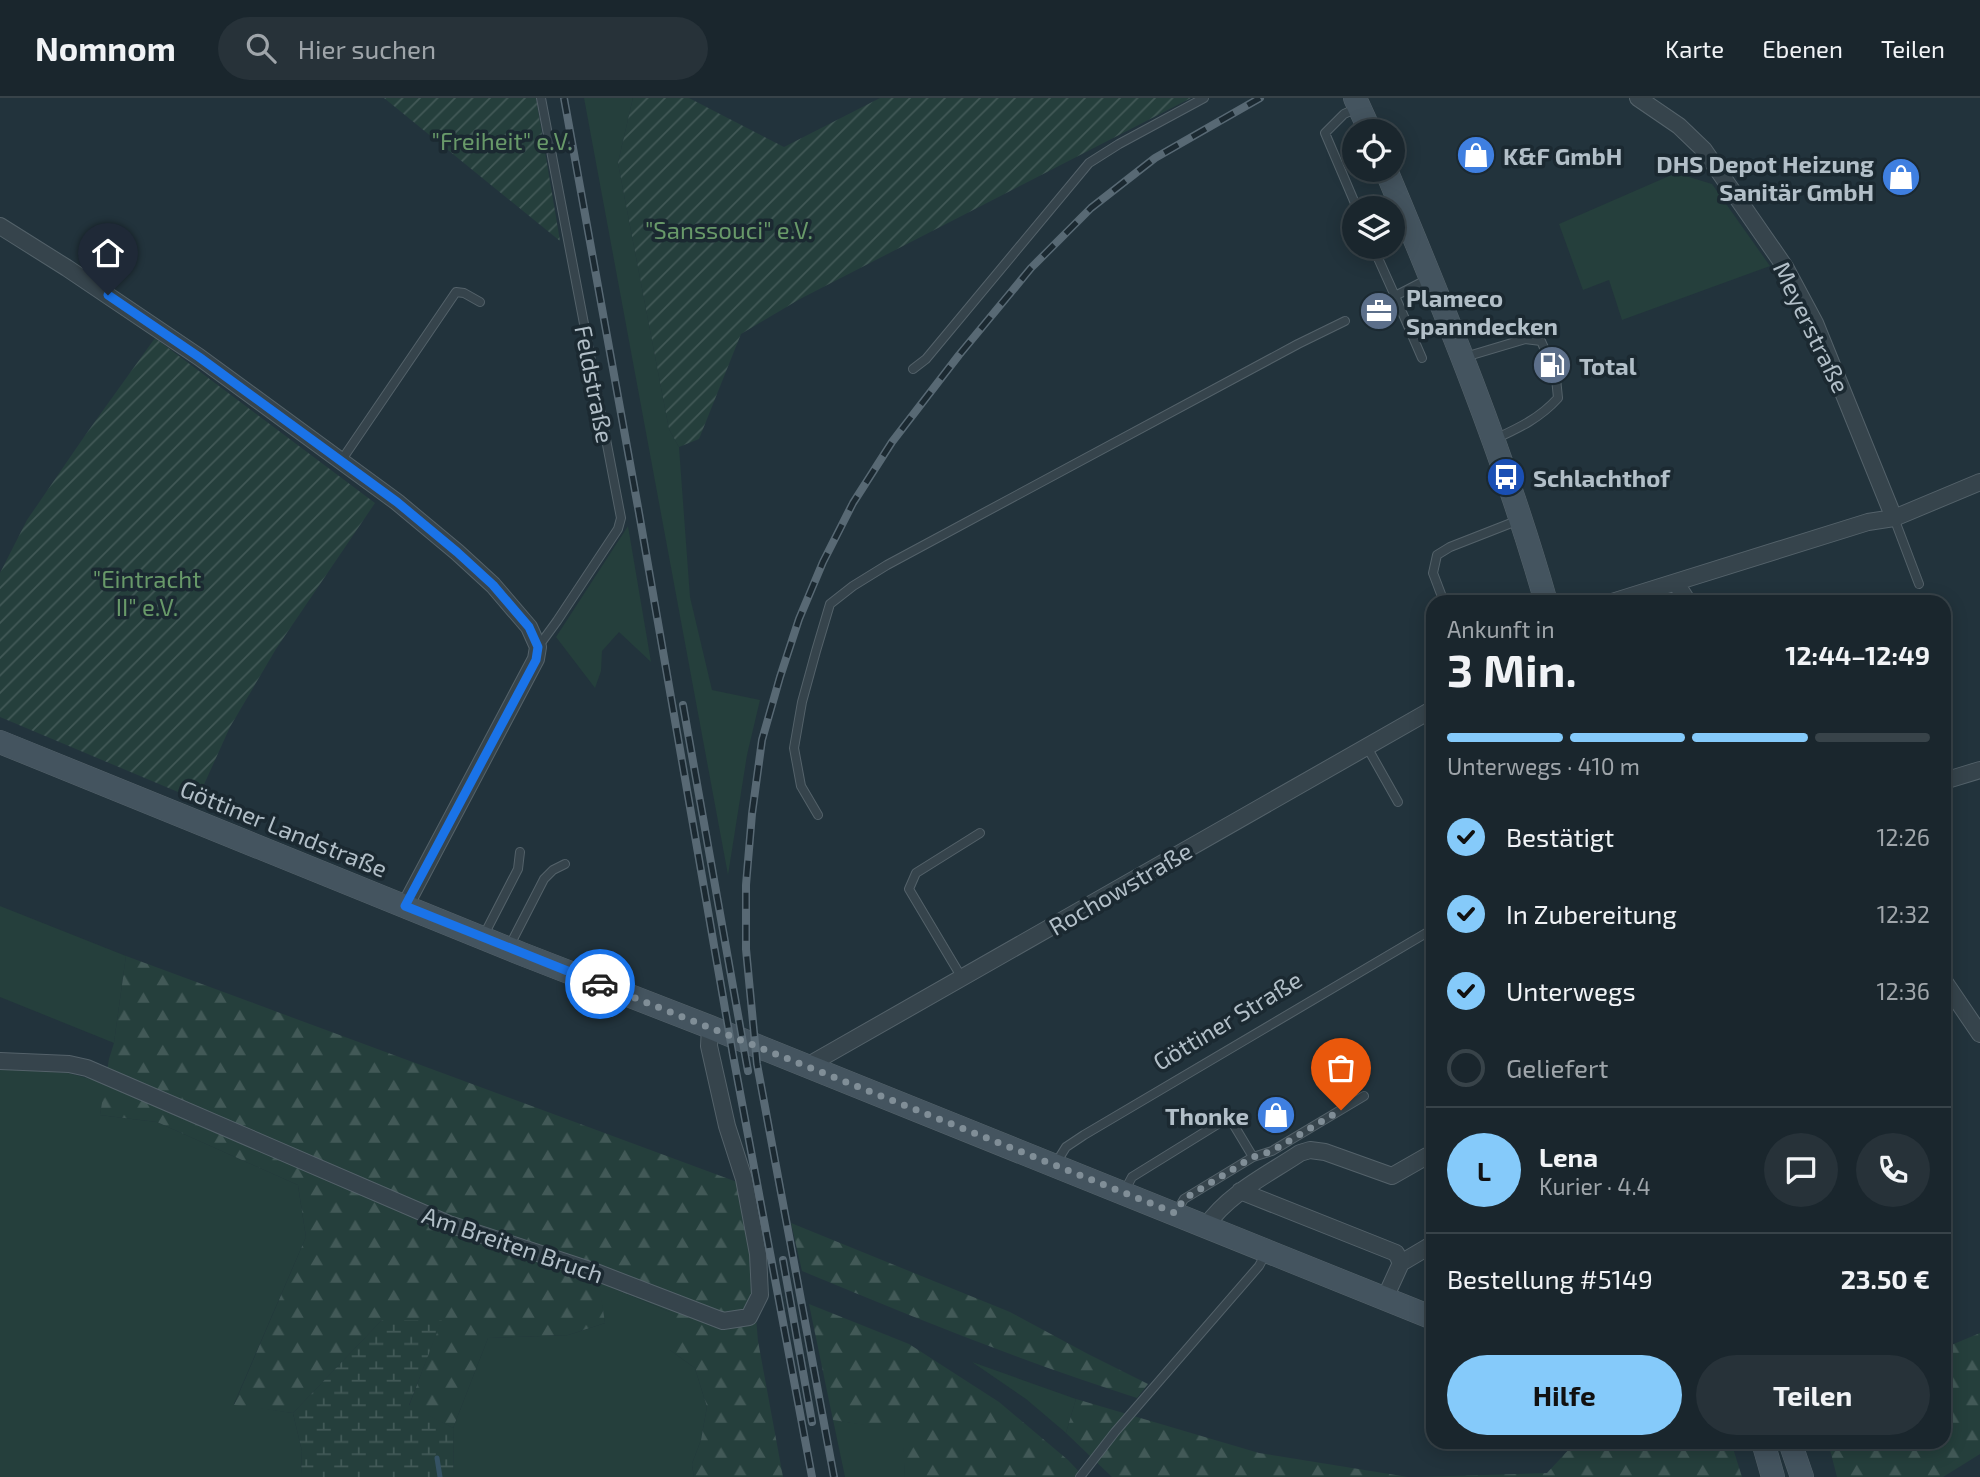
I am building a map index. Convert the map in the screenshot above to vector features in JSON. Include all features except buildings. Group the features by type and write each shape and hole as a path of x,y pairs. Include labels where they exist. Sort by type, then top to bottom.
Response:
{"street":[{"name":"Meyerstraße","path":"1638,98 1679,126 1704,150 1785,267 1815,323 1894,518"},
{"path":"1357,102 1365,119"},
{"path":"1392,182 1493,440 1544,595"},
{"path":"0,226 199,357 397,502 493,585 529,627 538,647"},
{"path":"1636,595 1868,522 1894,518 1980,482"},
{"path":"1676,583 1684,595"},
{"name":"Feldstraße","path":"405,906 536,660 538,647"},
{"name":"Rochowstraße","path":"807,1066 1426,713"},
{"name":"Göttiner Landstraße","path":"0,742 482,938 807,1066"},
{"path":"1951,779 1980,770"},
{"path":"1951,991 1980,1034"},
{"name":"Am Breiten Bruch","path":"0,1061 69,1064 87,1068 449,1224 593,1271 723,1321 749,1317 760,1295 758,1254 744,1179 727,1126 709,1046 710,1027"},
{"path":"807,1066 1426,1315"},
{"path":"1206,1226 1216,1212 1240,1191 1300,1153 1311,1150 1325,1152 1392,1177 1426,1157"},
{"path":"1240,1191 1396,1253 1401,1263"},
{"path":"1385,1298 1401,1263 1426,1248"},
{"path":"1765,1449 1773,1477"},
{"path":"1792,1449 1802,1477"}],"lane":[{"name":"Feldstraße","path":"538,647 618,530 621,518 541,98"},
{"path":"913,369 926,359 1088,163 1204,98"},
{"path":"1352,196 1325,133 1357,102"},
{"path":"1378,259 1422,358"},
{"path":"1383,302 1430,278"},
{"path":"341,461 456,292 464,293 480,302"},
{"path":"818,815 801,786 794,748 802,702 830,604 887,565 1345,321"},
{"path":"1462,358 1525,339 1541,341 1549,359"},
{"path":"1493,440 1544,413 1558,398 1556,378"},
{"path":"1894,518 1919,584"},
{"path":"1441,595 1433,573 1437,555 1450,547 1521,519"},
{"path":"1367,747 1398,802"},
{"path":"962,978 909,889 916,873 980,833"},
{"path":"482,938 518,869 520,852"},
{"path":"508,948 544,879 565,864"},
{"name":"Göttiner Straße","path":"1055,1165 1066,1147 1084,1135 1426,933"},
{"path":"1175,1213 1184,1199 1253,1157 1272,1151 1364,1096"},
{"path":"1123,1193 1132,1177 1229,1117 1253,1157"},
{"path":"1080,1477 1115,1432 1259,1266 1268,1251"}],"green space":[{"name":"\"Freiheit\" e.V.","path":"384,98 536,98 560,241"},
{"path":"584,98 633,98 618,163 669,429 679,447 690,597 712,690 760,700 747,755 728,875"},
{"name":"\"Sanssouci\" e.V.","path":"633,98 689,98 784,147 880,98 1191,98 800,299 741,334 699,439 679,447 669,429 618,163"},
{"path":"1676,173 1712,184 1770,266 1622,320 1609,280 1583,290 1559,224"},
{"name":"\"Eintracht II\" e.V.","path":"155,338 375,503 276,649 230,727 197,800 0,717 0,573 27,520"},
{"path":"628,526 651,662 619,632 602,651 601,671 595,688 556,637"},
{"path":"0,906 126,956 114,1043 0,997"},
{"path":"126,956 737,1182 751,1257 758,1341 783,1477 694,1477 692,1464 701,1440 707,1407 695,1368 670,1350 670,1312 599,1282 605,1323 568,1335 488,1338 453,1428 409,1406 441,1321 382,1320 293,1413 234,1405 306,1237 298,1185 157,1122 100,1115 114,1043"},
{"path":"0,1069 68,1073 106,1083 100,1115 157,1122 298,1185 306,1237 234,1404 293,1413 302,1451 301,1477 0,1477"},
{"path":"791,1223 1010,1312 1148,1384 1137,1398 1094,1384 927,1322 802,1271"},
{"path":"598,1282 670,1312 670,1350 695,1368 707,1407 701,1440 692,1464 694,1477 454,1477 453,1428 488,1338 568,1335 605,1323"},
{"path":"809,1304 909,1344 999,1402 1068,1460 1084,1477 905,1477 902,1431 833,1420"},
{"path":"382,1320 442,1320 409,1405 453,1428 454,1477 301,1477 302,1451 293,1413"},
{"path":"1980,1333 1980,1454 1943,1477 1837,1477 1830,1449 1951,1449 1951,1345"},
{"path":"972,1362 1076,1399 1066,1433 1026,1399"},
{"path":"1076,1399 1259,1453 1408,1477 1112,1477 1066,1433"},
{"path":"833,1420 903,1430 905,1477 845,1477"},
{"path":"1569,1449 1733,1449 1742,1477 1416,1477 1547,1473"}],"waterway":[{"path":"437,1458 440,1477"}],"railway":[{"path":"564,98 733,1055 812,1477"},
{"path":"834,1477 757,1064 746,949 746,885 752,814 762,740 780,677 799,619 823,562 853,503 892,442 1031,268 1091,208 1155,158 1260,98"},
{"path":"683,705 748,1071"},
{"path":"783,1260 812,1422"}],"way so far":[{"path":"600,984 1175,1213 1184,1199 1253,1157 1272,1151 1341,1110"}],"place":[{"name":"K&F GmbH","path":"1476,155"},
{"name":"DHS Depot Heizung Sanitär GmbH","path":"1901,177"},
{"name":"Plameco Spanndecken","path":"1379,311"},
{"name":"Total","path":"1552,365"},
{"name":"Schlachthof","path":"1506,477"},
{"name":"Thonke","path":"1276,1115"}],"route":[{"path":"108,295 199,357 397,502 493,585 529,627 538,647 536,660 405,906 600,984"}]}
